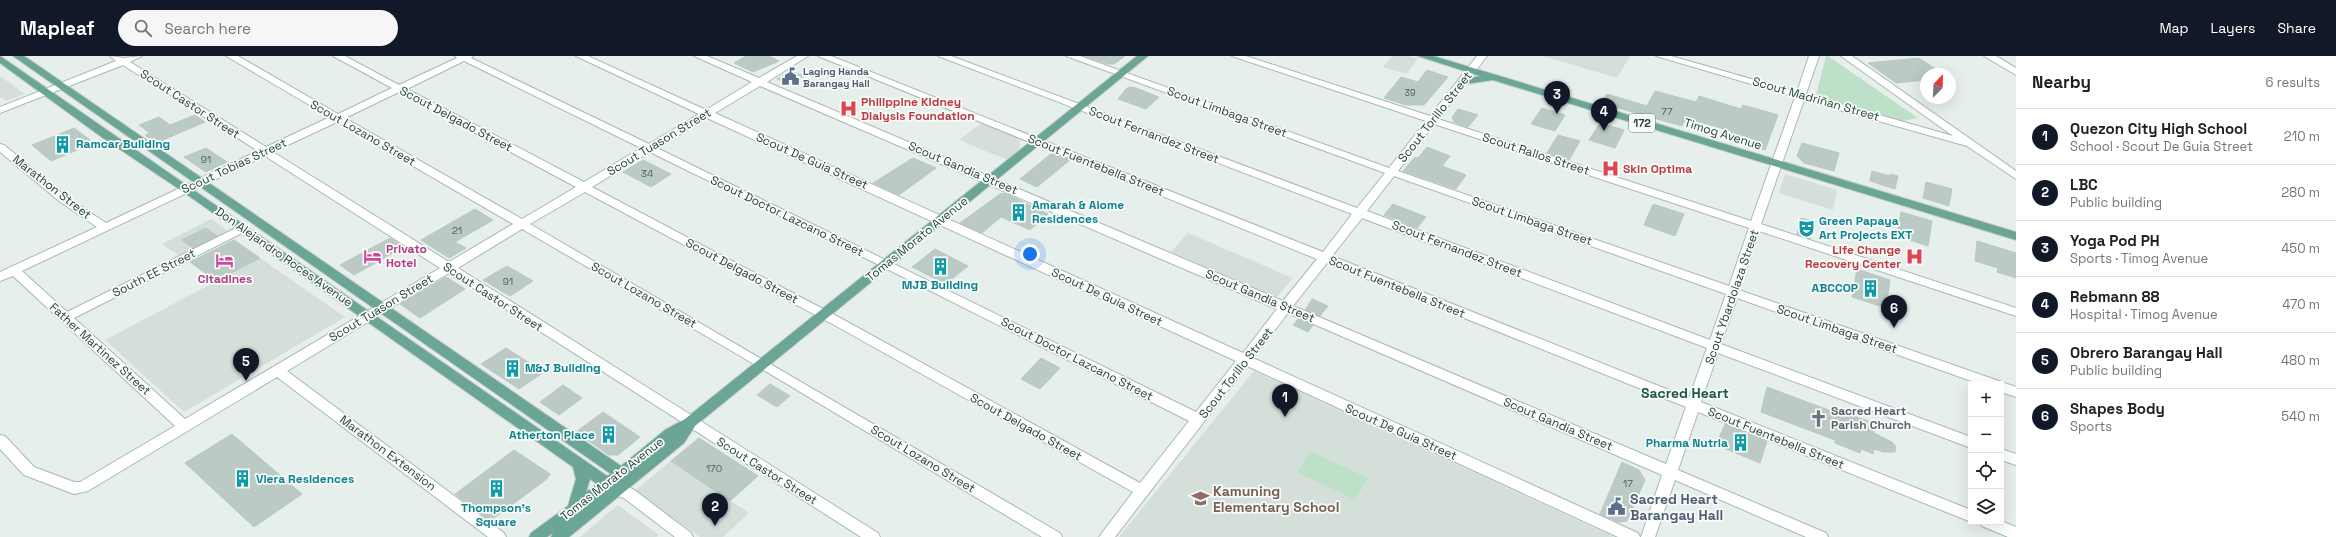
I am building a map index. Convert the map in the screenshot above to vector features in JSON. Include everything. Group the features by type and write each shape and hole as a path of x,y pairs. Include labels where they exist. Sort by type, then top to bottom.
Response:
{"main road":[{"name":"Don Alejandro Roces Avenue","path":"18,56 456,358 620,484"},
{"name":"Tomas Morato Avenue","path":"558,537 620,484 679,439 690,423 1143,56"},
{"name":"Timog Avenue","path":"1423,56 2016,236"},
{"name":"Don Alejandro Roces Avenue","path":"0,59 107,136 186,189 579,464 620,484"},
{"path":"1461,83 1481,79 1506,81"},
{"path":"441,367 456,358"},
{"path":"573,509 583,479 579,464"},
{"name":"Tomas Morato Avenue","path":"536,537 573,509 620,484"}],"street":[{"path":"0,110 61,86 119,59 138,56"},
{"name":"Scout Lozano Street","path":"231,56 763,364 1055,537"},
{"name":"Scout Delgado Street","path":"338,56 824,315 1143,492"},
{"name":"Scout De Guia Street","path":"581,56 706,114 942,219 1244,360 1633,537"},
{"name":"Scout Gandia Street","path":"699,56 990,179 1286,308 1821,537"},
{"name":"Scout Tuason Street","path":"0,440 29,471 74,488 83,487 803,56"},
{"name":"Scout Fuentebella Street","path":"823,56 1968,515"},
{"name":"Scout Fernandez Street","path":"943,56 1968,442"},
{"name":"Scout Limbaga Street","path":"1071,56 1391,172 1986,381"},
{"name":"Scout Rallos Street","path":"1237,56 2016,312"},
{"name":"Scout Torillo Street","path":"1106,537 1143,492 1244,360 1361,213 1391,172 1482,56"},
{"name":"Scout Madriñan Street","path":"1661,56 1970,144"},
{"name":"Scout Ybardolaza Street","path":"1648,537 1693,405 1734,292 1814,56"},
{"path":"1846,56 2016,176"},
{"path":"1989,56 2016,72"},
{"name":"Scout Tobias Street","path":"0,277 464,57"},
{"name":"Scout Doctor Lazcano Street","path":"464,57 647,149 886,264 1199,420"},
{"name":"Scout Castor Street","path":"119,59 690,423 873,537"},
{"path":"1908,126 1921,123 1926,113"},
{"name":"Marathon Street","path":"0,147 63,199 105,227"},
{"name":"South EE Street","path":"66,318 242,229"},
{"name":"Father Martinez Street","path":"14,270 185,427"},
{"name":"Marathon Extension","path":"277,370 499,537"},
{"path":"2004,387 2016,392"},
{"path":"2004,455 2016,460"},
{"name":"Don Alejandro Roces Avenue","path":"620,484 686,537"},
{"path":"1994,525 2016,534"}],"shaded area":[{"path":"1392,56 1409,56 1418,59 1406,74 1383,67"},
{"path":"1543,56 1630,56 1617,78"},
{"path":"0,76 25,94 6,101 0,97"},
{"path":"983,122 1017,137 1020,141 1019,150 1007,160 959,140"},
{"path":"1785,174 1837,190 1833,210 1779,193"},
{"path":"211,219 231,233 182,258 162,244"},
{"path":"1188,233 1293,278 1276,298 1171,252"},
{"path":"260,258 345,317 184,412 105,340"},
{"path":"1254,371 1614,537 1119,537"},
{"path":"671,461 749,513 723,537 700,537 634,491"},
{"path":"618,505 659,535 656,537 580,537"}],"green space":[{"path":"1826,56 1918,118 1903,121 1816,96"},
{"path":"1310,451 1368,478 1355,500 1297,472"}],"building":[{"path":"746,56 769,56 779,61 753,72 734,63"},
{"path":"1084,56 1125,56 1114,64 1108,64"},
{"path":"1919,58 1934,68 1920,68 1920,81 1896,83 1868,63"},
{"path":"1427,70 1448,77 1424,105 1406,105 1384,98 1401,77 1418,82"},
{"name":"Laging Handa Barangay Hall","path":"791,71 804,76 790,84 777,79"},
{"path":"1130,87 1159,97 1146,109 1118,99 1127,88"},
{"path":"1655,91 1696,102 1699,96 1741,109 1743,105 1778,115 1765,150 1728,139 1731,131 1686,118 1682,126 1601,103 1607,94 1647,106"},
{"path":"1542,108 1565,115 1555,131 1531,124"},
{"path":"1458,109 1478,115 1468,127 1454,122 1452,117"},
{"path":"195,115 205,122 156,143 145,135 150,133 139,125 159,117 170,125"},
{"path":"1600,123 1624,130 1615,148 1589,140"},
{"name":"Ramcar Building","path":"74,128 94,143 51,161 32,145"},
{"path":"1558,135 1580,141 1569,160 1547,153"},
{"path":"1802,143 1839,153 1834,171 1804,163 1797,156"},
{"path":"1427,147 1450,156 1442,166 1466,175 1456,189 1403,171 1415,157 1418,158"},
{"path":"206,148 227,162 206,172 184,157"},
{"path":"1052,153 1070,160 1037,187 1020,179"},
{"path":"913,158 936,168 899,195 873,183"},
{"path":"643,160 671,174 651,187 623,172"},
{"path":"1872,171 1890,176 1890,174 1898,176 1895,189 1870,181"},
{"path":"1926,182 1952,189 1949,206 1923,198"},
{"name":"Amarah & Aiome Residences","path":"1005,193 1048,214 1030,230 1001,217 982,233 960,223 1000,194"},
{"path":"1393,204 1426,217 1417,228 1384,215"},
{"path":"1653,204 1684,214 1675,236 1644,225"},
{"path":"475,209 493,220 455,242 466,248 449,258 421,240"},
{"path":"1901,212 1932,221 1928,246 1897,236"},
{"name":"Green Papaya Art Projects EXT","path":"1801,218 1815,222 1810,239 1797,234"},
{"path":"206,228 217,236 193,248 182,240"},
{"name":"Privato Hotel","path":"390,238 404,247 354,275 340,265"},
{"name":"Citadines","path":"234,240 260,258 216,281 190,262"},
{"path":"1977,241 2016,253 2016,278 1997,272 1998,268 1975,261"},
{"name":"MJB Building","path":"935,249 968,266 946,284 912,267"},
{"path":"507,266 533,281 510,296 483,280"},
{"name":"ABCCOP","path":"1857,269 1890,280 1886,308 1852,297"},
{"path":"446,277 465,289 420,318 400,304"},
{"path":"1312,299 1328,306 1320,316 1305,310"},
{"path":"1298,319 1313,325 1308,332 1293,325"},
{"name":"M&J Building","path":"506,348 544,372 519,389 481,364"},
{"path":"1041,358 1060,368 1040,389 1021,379"},
{"path":"770,384 790,396 777,407 757,395"},
{"path":"563,385 582,398 559,415 540,402"},
{"name":"Sacred Heart Parish Church","path":"1767,387 1842,415 1843,412 1868,421 1867,425 1875,428 1874,433 1892,442 1896,447 1895,452 1883,452 1874,449 1873,454 1861,449 1860,453 1835,443 1835,440 1761,412"},
{"name":"Atherton Place","path":"603,412 640,437 618,455 609,455 576,432"},
{"name":"Pharma Nutria","path":"1725,424 1767,441 1760,463 1716,445"},
{"name":"Viera Residences","path":"232,434 302,494 254,527 185,463"},
{"path":"699,438 758,476 730,501 671,461"},
{"name":"Thompson's Square","path":"514,450 550,474 547,479 490,521 455,494"},
{"path":"1622,462 1639,470 1645,480 1627,521 1618,522 1600,514"}],"place":[{"name":"Laging Handa Barangay Hall","path":"790,77"},
{"name":"Philippine Kidney Dialysis Foundation","path":"848,109"},
{"name":"Yoga Pod PH","path":"1557,114"},
{"name":"Rebmann 88","path":"1604,131"},
{"name":"Ramcar Building","path":"63,144"},
{"name":"Skin Optima","path":"1610,169"},
{"name":"Amarah & Aiome Residences","path":"1019,212"},
{"name":"Green Papaya Art Projects EXT","path":"1806,228"},
{"name":"Privato Hotel","path":"373,256"},
{"name":"Life Change Recovery Center","path":"1914,257"},
{"name":"Citadines","path":"225,260"},
{"name":"MJB Building","path":"940,266"},
{"name":"ABCCOP","path":"1871,288"},
{"name":"Shapes Body","path":"1894,328"},
{"name":"M&J Building","path":"512,368"},
{"name":"Obrero Barangay Hall","path":"246,381"},
{"name":"Quezon City High School","path":"1285,417"},
{"name":"Sacred Heart Parish Church","path":"1818,418"},
{"name":"Atherton Place","path":"608,435"},
{"name":"Pharma Nutria","path":"1741,443"},
{"name":"Viera Residences","path":"243,479"},
{"name":"Thompson's Square","path":"496,489"},
{"name":"Kamuning Elementary School","path":"1200,499"},
{"name":"Sacred Heart Barangay Hall","path":"1617,507"},
{"name":"LBC","path":"715,526"}],"district":[{"name":"Sacred Heart","path":"1685,393"}]}
